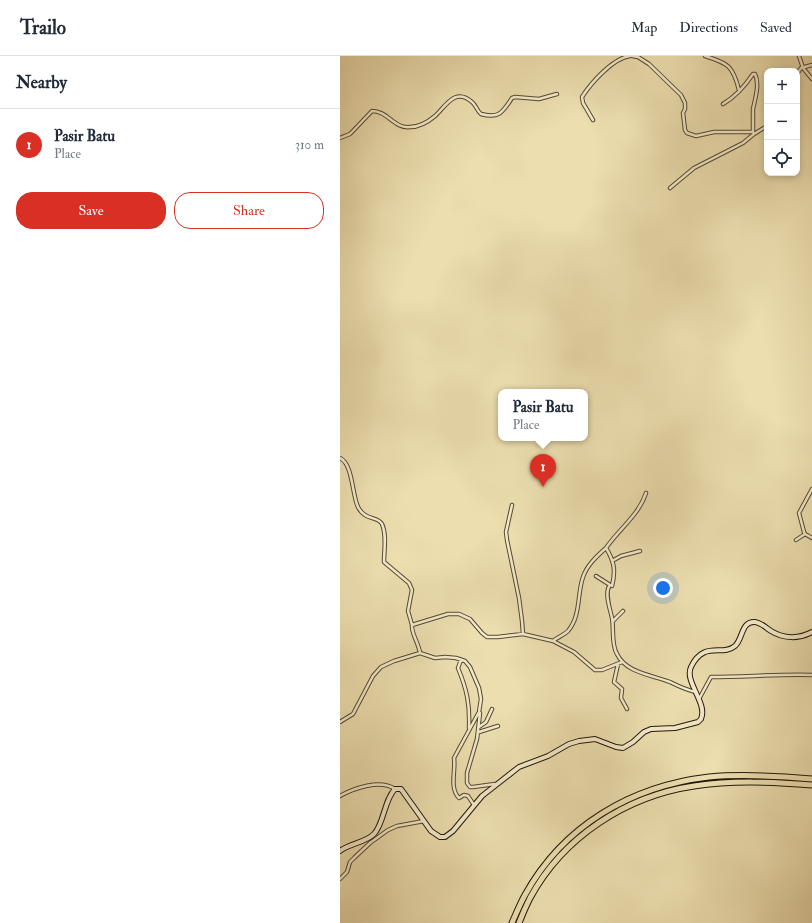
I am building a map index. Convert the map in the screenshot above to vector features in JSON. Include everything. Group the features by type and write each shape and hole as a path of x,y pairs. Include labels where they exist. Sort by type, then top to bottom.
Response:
{"highway":[{"path":"512,923 524,895 546,863 562,845 595,817 622,802 651,790 680,782 710,777 777,776 812,779"},
{"path":"519,923 530,898 558,858 582,835 600,821 625,807 653,796 693,786 756,782 812,785"}],"main road":[{"path":"340,851 345,847 369,838 374,834 395,788 400,789 435,834 440,837 445,837 453,832 482,796 519,767 548,756 573,742 595,740 623,748 633,742 644,732 651,729 675,728 698,722 703,713 691,678 690,672 694,662 706,651 726,649 735,646 740,639 744,627 750,623 756,622 778,634 792,637 803,636 812,632"}],"street":[{"path":"593,120 583,103 582,97 596,79 614,63 631,56 638,57 649,64 681,95 685,103 683,113 685,130 687,133 696,136 714,132 753,133"},
{"path":"705,56 722,61 733,71 739,91"},
{"path":"799,56 803,68 812,79"},
{"path":"800,70 812,65"},
{"path":"723,104 730,100 747,83 753,74 755,74 757,79 753,111 753,133"},
{"path":"340,138 350,134 372,111 378,111 399,126 410,128 419,126 430,120 455,97 464,97 475,105 479,113 492,115 502,112 514,97 539,99 556,94"},
{"path":"670,188 694,168 743,143 753,133 764,128"},
{"path":"340,458 349,470 358,506 363,515 377,519 382,523 385,534 384,562 409,583 412,590 408,611 420,654"},
{"path":"812,489 799,513 800,521 805,534 812,538"},
{"path":"553,641 566,634 572,626 578,609 580,590 584,575 592,562 606,548 637,511 644,501 646,493"},
{"path":"512,505 506,532 522,614 523,634"},
{"path":"796,540 805,534"},
{"path":"606,548 614,566 615,575 612,586 610,585 608,587 608,595 613,621 615,652 620,663 633,670 696,692"},
{"path":"612,560 640,551"},
{"path":"596,576 610,585"},
{"path":"613,621 623,610"},
{"path":"412,625 448,614 459,614 470,619 482,633 488,637 523,634 553,641 574,652 594,670 602,670 620,663"},
{"path":"340,722 353,714 373,676 381,668 394,661 420,654 435,658 446,657 464,661 470,667 479,688 481,699 479,728 476,746 467,773 467,783 470,787 498,784"},
{"path":"461,660 458,668 464,681 469,706 469,729"},
{"path":"620,663 615,682 622,690 621,698 627,709"},
{"path":"699,700 711,678 776,676 790,674 812,675"},
{"path":"474,805 468,796 464,795 459,798 457,796 454,788 454,758 478,715 480,707"},
{"path":"479,728 484,725 492,709"},
{"path":"478,732 498,726"},
{"path":"340,796 357,787 387,785 395,788"},
{"path":"340,879 347,872 350,862 388,830 397,826 424,821"},
{"path":"377,828 380,832 379,837"}],"place":[{"name":"Pasir Batu","path":"543,487"}]}
